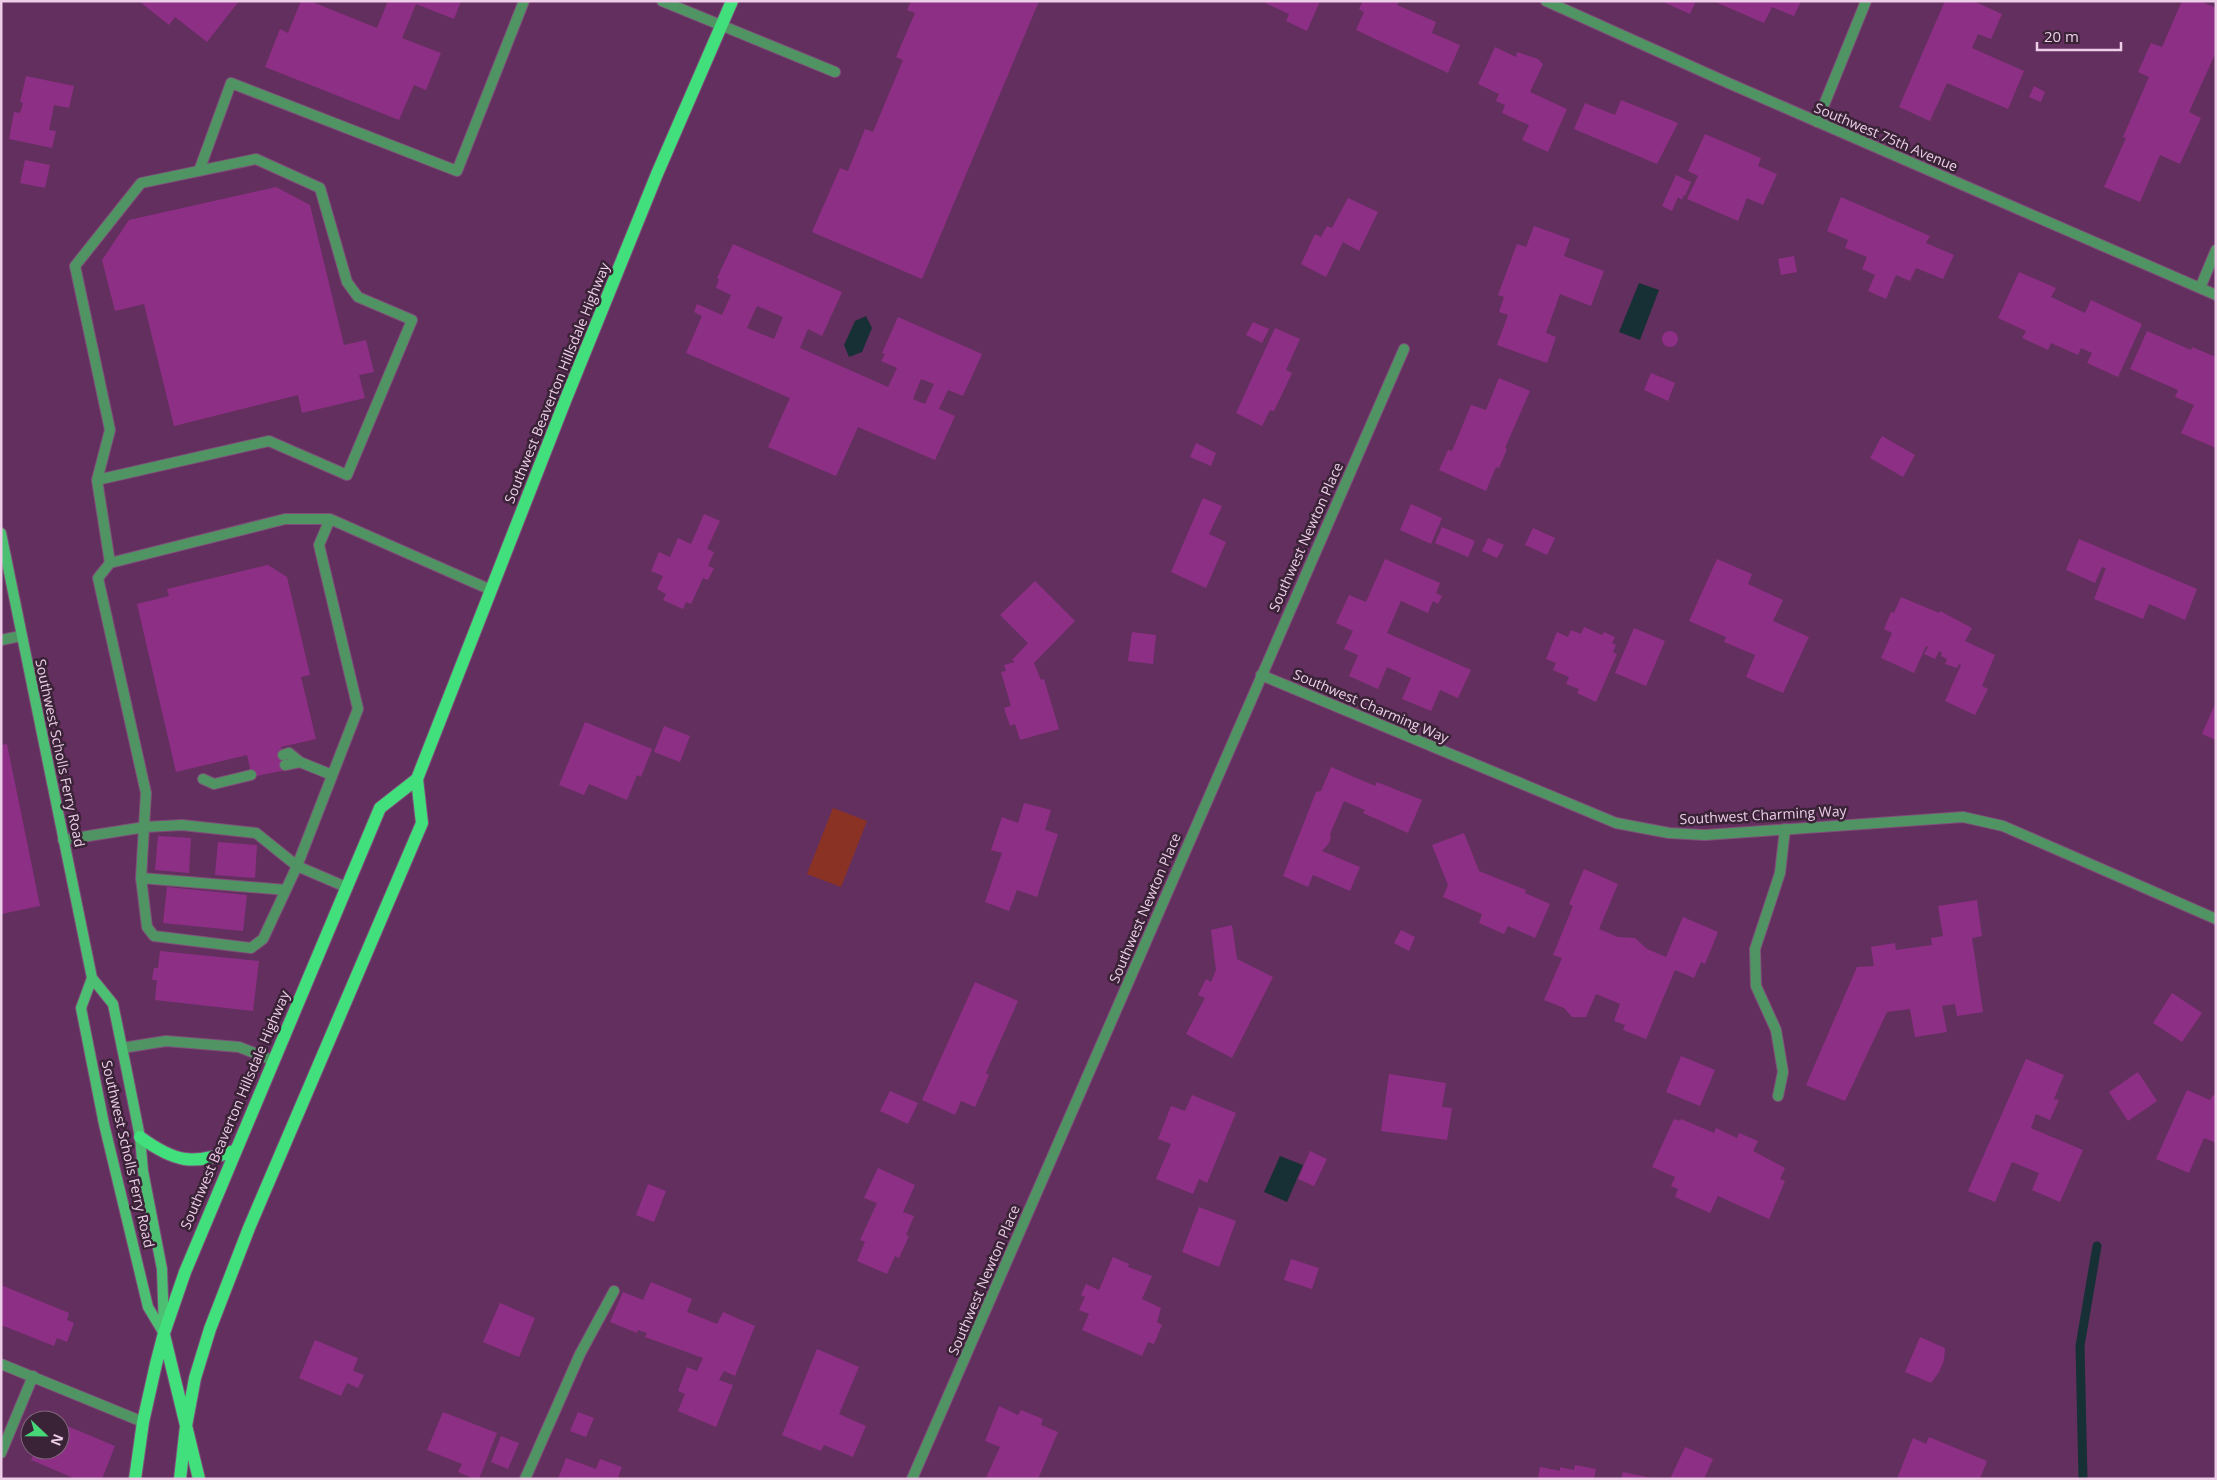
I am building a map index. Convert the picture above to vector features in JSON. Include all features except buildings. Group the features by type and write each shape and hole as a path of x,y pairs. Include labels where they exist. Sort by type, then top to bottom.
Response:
{"main road":[{"name":"Southwest Beaverton Hillsdale Highway","path":"180,1479 186,1426 195,1378 226,1287 422,824 417,779 568,392 732,1"},
{"name":"Southwest Scholls Ferry Road","path":"1,533 92,978 113,1004 140,1137 143,1170 162,1269 164,1333 199,1479"},
{"name":"Southwest Beaverton Hillsdale Highway","path":"135,1479 143,1422 164,1333 192,1252 380,808 417,779"},
{"name":"Southwest Scholls Ferry Road","path":"92,978 81,1008 104,1124 148,1307 164,1333"},
{"path":"140,1137 160,1152 182,1159 207,1158 234,1150"}],"street":[{"path":"199,171 231,83 457,171 524,1"},
{"path":"662,1 835,72"},
{"name":"Southwest 75th Avenue","path":"1546,1 1817,122 2216,295"},
{"path":"1817,122 1866,1"},
{"path":"97,480 269,441 347,475 412,320 358,297 347,282 320,188 256,159 141,183 75,266 110,430 97,480 110,563"},
{"path":"2200,288 2216,250"},
{"name":"Southwest Newton Place","path":"912,1479 1404,349"},
{"path":"330,519 319,545 358,709 297,866 263,939 251,948 154,936 147,927 140,878 146,793 98,578 110,563 285,519 330,519 491,590"},
{"path":"1,640 21,636"},
{"name":"Southwest Charming Way","path":"1261,675 1616,823 1669,833 1696,834 1936,817 1963,817 2003,826 2216,919"},
{"path":"283,755 289,753 300,762 332,775"},
{"path":"285,766 300,762"},
{"path":"203,779 214,784 251,775"},
{"path":"63,840 145,827 182,825 256,833 297,866 346,887"},
{"path":"1778,1096 1783,1072 1776,1030 1756,986 1755,949 1780,873 1785,829"},
{"path":"140,878 286,890"},
{"path":"122,1048 166,1041 239,1046 272,1060"},
{"path":"526,1479 580,1354 614,1291"},
{"path":"1,1364 143,1422"},
{"path":"1,1452 33,1376"}],"shaded area":[{"path":"1639,283 1659,290 1640,340 1619,332"},
{"path":"866,316 872,328 862,352 849,357 844,345 855,321"},
{"path":"833,808 867,821 841,887 807,874"},
{"path":"1280,1156 1303,1165 1287,1202 1264,1192"}],"waterway":[{"path":"2083,1479 2080,1346 2097,1246"}]}
